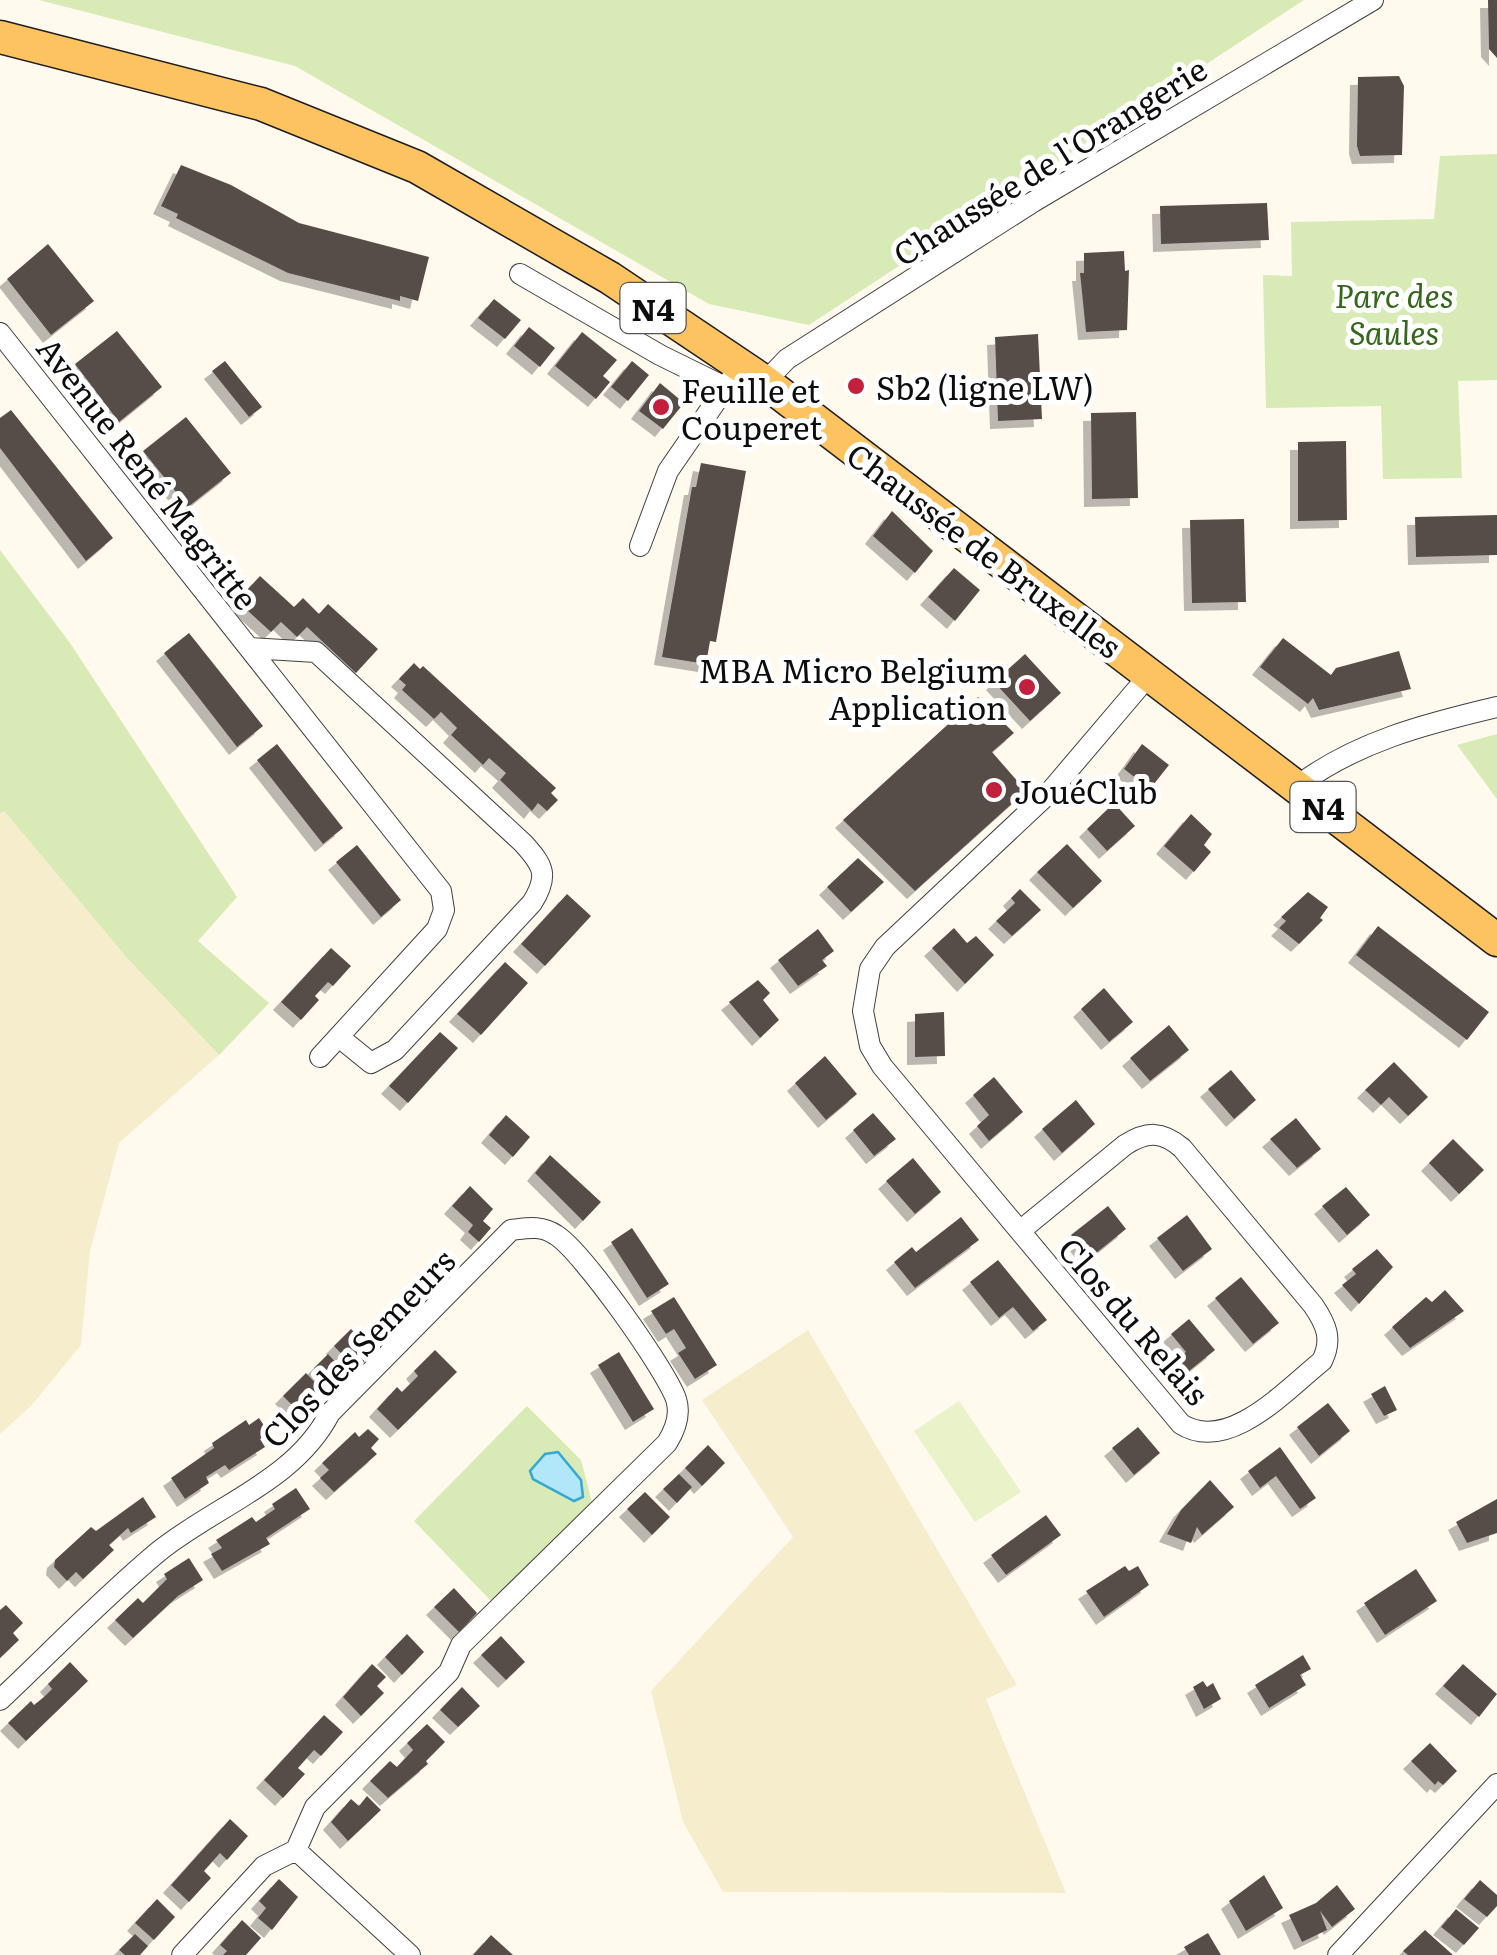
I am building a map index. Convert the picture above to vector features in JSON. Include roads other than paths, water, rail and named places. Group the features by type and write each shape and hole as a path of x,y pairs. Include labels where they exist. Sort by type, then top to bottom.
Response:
{"main road":[{"name":"Chaussée de Bruxelles","path":"0,37 261,104 417,167 610,278 1150,674 1497,940"}],"street":[{"name":"Chaussée de l'Orangerie","path":"640,546 668,471 744,378 787,359 1033,202 1372,0"},
{"path":"520,274 660,355 744,378"},
{"name":"Avenue René Magritte","path":"0,332 426,868 444,901 437,929 320,1057"},
{"name":"Avenue René Magritte","path":"250,648 316,652 524,843 544,870 544,885 532,903 394,1050 371,1063 339,1037"},
{"name":"Clos du Relais","path":"1020,1231 1125,1144 1142,1134 1159,1134 1182,1148 1325,1321 1330,1346 1322,1361 1236,1425 1222,1433 1193,1432 1165,1406 882,1066 865,1021 866,981 885,947 1048,794 1150,674"},
{"path":"1296,787 1333,759 1372,742 1497,707"},
{"name":"Clos des Semeurs","path":"0,1700 160,1550 286,1467 315,1441 330,1412 511,1230 536,1226 555,1234 603,1285 676,1400 677,1427 667,1443 461,1644 449,1672 316,1807 296,1850"},
{"path":"1338,1955 1497,1784"},
{"path":"182,1955 264,1866 296,1850 410,1955"}],"water":[{"path":"558,1452 581,1480 583,1497 574,1501 533,1479 530,1471 545,1454"}],"place":[{"name":"Sb2 (ligne LW)","path":"856,386"},
{"name":"Feuille et Couperet","path":"661,407"},
{"name":"MBA Micro Belgium Application","path":"1027,687"},
{"name":"JouéClub","path":"994,790"}],"park label":[{"name":"Parc des Saules","path":"1394,312"}]}
